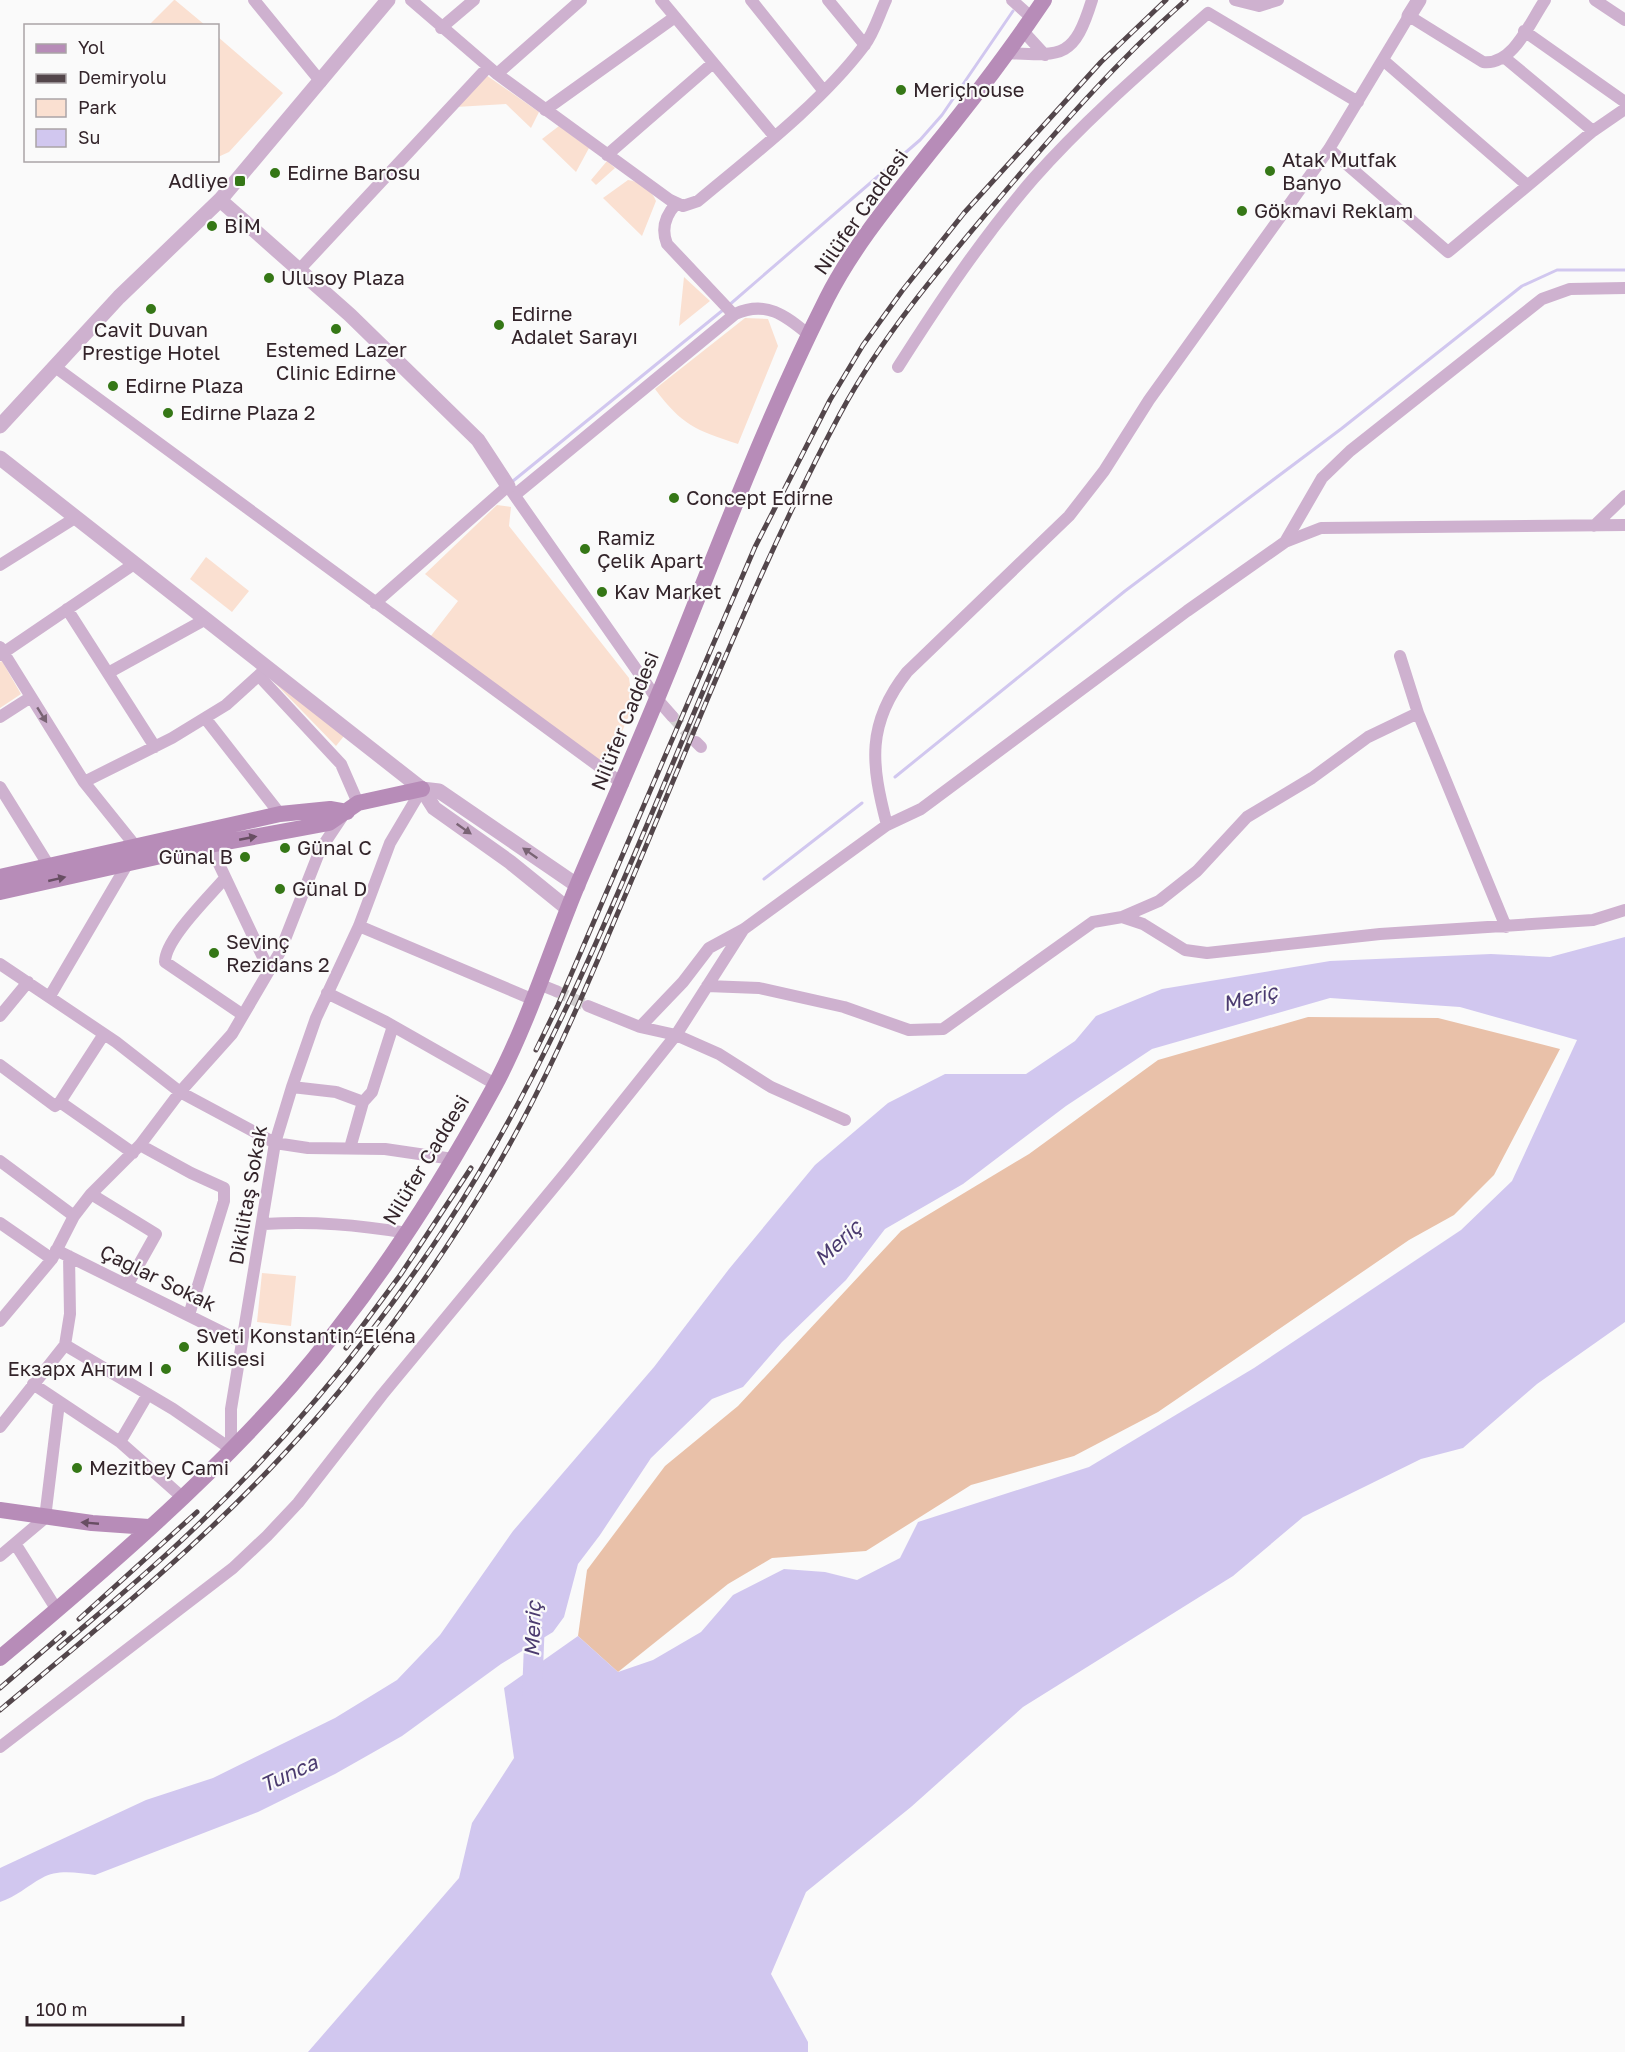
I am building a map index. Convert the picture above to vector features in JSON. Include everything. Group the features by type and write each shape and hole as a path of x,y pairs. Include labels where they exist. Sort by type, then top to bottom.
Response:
{"main road":[{"name":"Nilüfer Caddesi","path":"231,1449 292,1385 354,1308 408,1233 453,1159 544,992 568,909 623,784 729,520 809,335 847,261 1007,53 1044,0"},
{"path":"0,878 280,814 352,807 422,789"},
{"path":"0,892 210,845 329,823 352,807"},
{"path":"0,1658 149,1527 231,1449"},
{"path":"0,1510 45,1518 149,1527"}],"street":[{"path":"254,0 321,82"},
{"path":"0,426 119,297 220,200 388,0"},
{"path":"411,0 492,70 607,155 676,204 683,206 698,201 775,136 823,90 864,45 886,0"},
{"path":"441,28 474,0"},
{"path":"299,270 492,70 581,0"},
{"path":"661,0 775,136"},
{"path":"751,0 823,90"},
{"path":"828,0 864,45"},
{"path":"1012,0 1045,55"},
{"path":"1007,53 1053,55 1072,44 1085,23 1092,0"},
{"path":"1235,0 1259,6 1278,0"},
{"path":"887,825 874,778 875,747 880,719 890,693 907,672 1069,516 1104,471 1149,400 1329,149 1419,0"},
{"path":"1409,16 1483,62 1494,63 1505,58 1545,0"},
{"path":"1595,0 1625,20"},
{"path":"898,367 959,271 1034,178 1126,85 1208,13 1358,102"},
{"path":"545,110 675,17"},
{"path":"1524,31 1625,102"},
{"path":"1505,58 1593,131"},
{"path":"1383,60 1527,184"},
{"path":"607,155 713,63"},
{"path":"1329,149 1448,252 1527,184 1593,131 1625,109"},
{"path":"220,200 350,315 478,440 657,699 672,716"},
{"path":"676,204 668,212 664,224 663,235 667,244 734,315"},
{"path":"1285,542 1322,478 1350,451 1524,312 1542,299 1570,289 1625,288"},
{"path":"375,603 512,490 734,315 750,307 774,310 809,335"},
{"path":"55,366 623,784"},
{"path":"0,458 206,619 263,671 422,789 434,808 510,862 568,909"},
{"path":"1594,526 1625,496"},
{"path":"0,565 75,518"},
{"path":"640,1027 709,948 744,929 887,825 921,809 1187,611 1285,542 1321,528 1625,525"},
{"path":"134,564 1,652 84,782 137,848"},
{"path":"67,609 155,747"},
{"path":"108,673 206,619"},
{"path":"1400,656 1418,713 1506,927"},
{"path":"84,782 155,747 226,705 263,671"},
{"path":"0,1321 54,1255 74,1216 91,1194 136,1149 180,1092 232,1034 280,952 320,850 352,807 341,764 263,671"},
{"path":"0,717 30,697"},
{"path":"707,986 759,988 844,1008 909,1030 943,1029 1093,922 1122,916 1159,901 1197,872 1246,817 1312,778 1368,737 1418,713"},
{"path":"205,718 280,814"},
{"path":"0,787 49,866"},
{"path":"422,789 439,791 578,886"},
{"name":"Dikilitaş Sokak","path":"231,1449 231,1409 264,1224 275,1143 292,1087 327,993 359,926 390,843 422,789"},
{"path":"210,845 269,970"},
{"path":"50,996 128,863"},
{"path":"225,878 175,937 165,954 165,962 243,1015"},
{"path":"1122,916 1143,924 1185,950 1207,953 1380,934 1593,920 1625,910"},
{"path":"359,926 544,992"},
{"path":"0,1747 233,1568 298,1503 382,1395 676,1035 744,929"},
{"path":"0,964 104,1034 180,1092 275,1143 308,1148 385,1149 453,1159"},
{"path":"0,1016 28,982"},
{"path":"327,993 393,1026 495,1084"},
{"path":"588,1006 640,1027 676,1035 719,1053 771,1087 845,1120"},
{"path":"350,1148 363,1102 372,1092 393,1026"},
{"path":"0,1065 55,1106 60,1102 104,1034"},
{"path":"292,1087 336,1092 363,1102"},
{"path":"60,1102 136,1149 224,1188 224,1201 189,1315"},
{"path":"0,1161 74,1216"},
{"path":"91,1194 156,1234 128,1284"},
{"path":"264,1224 323,1221 408,1233"},
{"name":"Çağlar Sokak","path":"1,1226 54,1255 69,1256 242,1342"},
{"path":"0,1427 65,1345 70,1314 69,1256"},
{"path":"65,1345 147,1394 231,1449"},
{"path":"33,1384 120,1442 182,1497"},
{"path":"120,1442 147,1394"},
{"path":"0,1556 16,1545 26,1531 45,1518 59,1403"},
{"path":"16,1545 57,1610"}],"green space":[{"path":"175,0 204,24 150,24"},
{"path":"219,38 283,93 229,152 219,157"},
{"path":"486,75 539,112 531,128 506,104 456,107"},
{"path":"559,126 589,148 576,172 542,139"},
{"path":"607,161 615,168 596,185 591,180"},
{"path":"628,180 645,187 656,201 642,236 603,198"},
{"path":"684,277 710,301 679,326"},
{"path":"745,318 768,319 778,346 738,444 690,425 673,411 655,389"},
{"path":"497,505 511,507 509,526 629,678 633,706 611,757 595,760 430,637 458,601 425,574"},
{"path":"206,557 249,591 232,612 190,579"},
{"path":"2,661 21,694 0,708 0,662"},
{"path":"272,680 344,736 336,746"},
{"path":"262,1273 296,1276 291,1326 257,1322"}],"shaded area":[{"path":"1308,1017 1438,1018 1560,1049 1494,1175 1454,1215 1409,1240 1158,1412 1074,1456 971,1485 866,1551 772,1558 728,1584 618,1672 578,1636 587,1570 665,1466 738,1406 901,1231 1029,1154 1158,1060"}],"water":[{"name":"Tunca","path":"1625,937 1625,1322 1537,1384 1463,1448 1421,1459 1303,1517 1233,1576 1023,1707 911,1807 806,1892 771,1974 808,2042 808,2052 308,2052 459,1878 472,1823 514,1758 504,1688 578,1636 618,1672 653,1660 701,1632 733,1595 784,1569 825,1572 857,1580 900,1558 918,1522 1089,1467 1254,1368 1461,1230 1512,1181 1577,1040 1460,1007 1330,998 1152,1049 1066,1106 963,1184 885,1229 846,1280 782,1342 743,1387 712,1399 651,1458 578,1564 564,1617 553,1632 501,1664 402,1736 335,1774 258,1812 95,1875 68,1872 48,1875 0,1902 0,1868 146,1800 213,1778 335,1718 397,1680 440,1635 513,1531 654,1367 729,1269 815,1165 888,1103 945,1074 1026,1074 1075,1041 1096,1016 1162,989 1330,961 1491,954 1550,957"}],"waterway":[{"path":"728,306 920,140 942,115 1013,11"},
{"path":"895,777 1125,591 1341,429 1522,286 1557,270 1625,270"},
{"path":"513,481 723,310"},
{"path":"764,879 862,803"},
{"name":"Meriç","path":"532,1695 535,1619"}],"tunnel":[{"path":"672,716 696,742"},
{"path":"556,991 588,1006"}],"railway":[{"path":"536,1050 558,1005 755,547 830,400 863,345 902,291 964,213 1101,62 1166,0"},
{"path":"0,1710 146,1587 250,1489 341,1389 421,1285 492,1175 543,1081 588,983 750,600 809,475 856,385 913,303 1019,175 1111,72 1186,0"},
{"path":"59,1648 169,1552 245,1478 281,1439 383,1316 444,1229 525,1091 560,1020 626,875 719,654"},
{"path":"346,1348 401,1274 471,1168"},
{"path":"79,1619 197,1512"},
{"path":"0,1688 64,1633"}],"place":[{"name":"Meriçhouse","path":"901,90"},
{"name":"Atak Mutfak Banyo","path":"1270,171"},
{"name":"Edirne Barosu","path":"275,173"},
{"name":"Adliye","path":"240,181"},
{"name":"Gökmavi Reklam","path":"1242,211"},
{"name":"BİM","path":"212,226"},
{"name":"Ulusoy Plaza","path":"269,278"},
{"name":"Cavit Duvan Prestige Hotel","path":"151,309"},
{"name":"Edirne Adalet Sarayı","path":"499,325"},
{"name":"Estemed Lazer Clinic Edirne","path":"336,329"},
{"name":"Edirne Plaza","path":"113,386"},
{"name":"Edirne Plaza 2","path":"168,413"},
{"name":"Concept Edirne","path":"674,498"},
{"name":"Ramiz Çelik Apart","path":"585,549"},
{"name":"Kav Market","path":"602,592"},
{"name":"Günal C","path":"285,848"},
{"name":"Günal B","path":"245,857"},
{"name":"Günal D","path":"280,889"},
{"name":"Sevinç Rezidans 2","path":"214,953"},
{"name":"Sveti Konstantin-Elena Kilisesi","path":"184,1347"},
{"name":"Екзарх Антим І","path":"166,1369"},
{"name":"Mezitbey Cami","path":"77,1468"}]}
